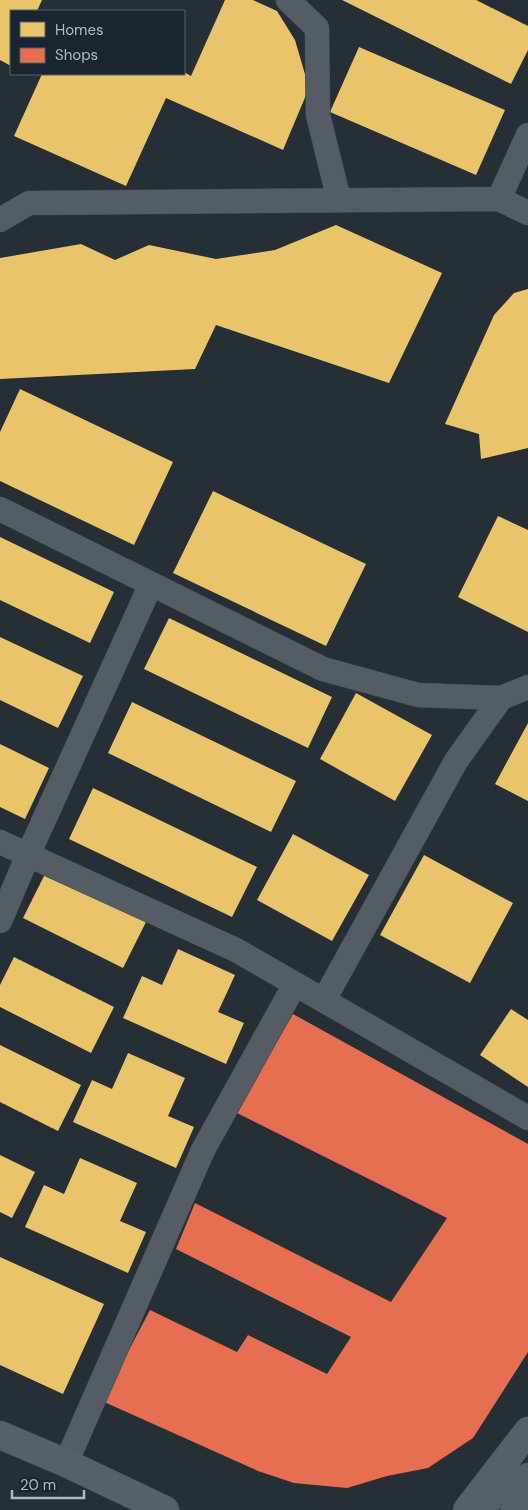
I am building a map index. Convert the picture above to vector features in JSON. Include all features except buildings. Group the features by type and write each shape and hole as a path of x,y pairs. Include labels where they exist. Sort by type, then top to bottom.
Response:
{"main road":[{"path":"468,1510 528,1431"},
{"path":"0,1435 165,1510"},
{"path":"468,1510 528,1476"},
{"path":"515,1510 528,1494"}],"street":[{"path":"288,0 318,28 318,115 339,200"},
{"path":"499,199 528,135"},
{"path":"0,220 29,203 499,199 528,213"},
{"path":"0,509 323,669 418,696 501,698 528,687"},
{"path":"0,921 151,584"},
{"path":"324,1000 456,761 501,698"},
{"path":"0,842 236,950 528,1118"},
{"path":"66,1464 203,1150 295,984"}]}
